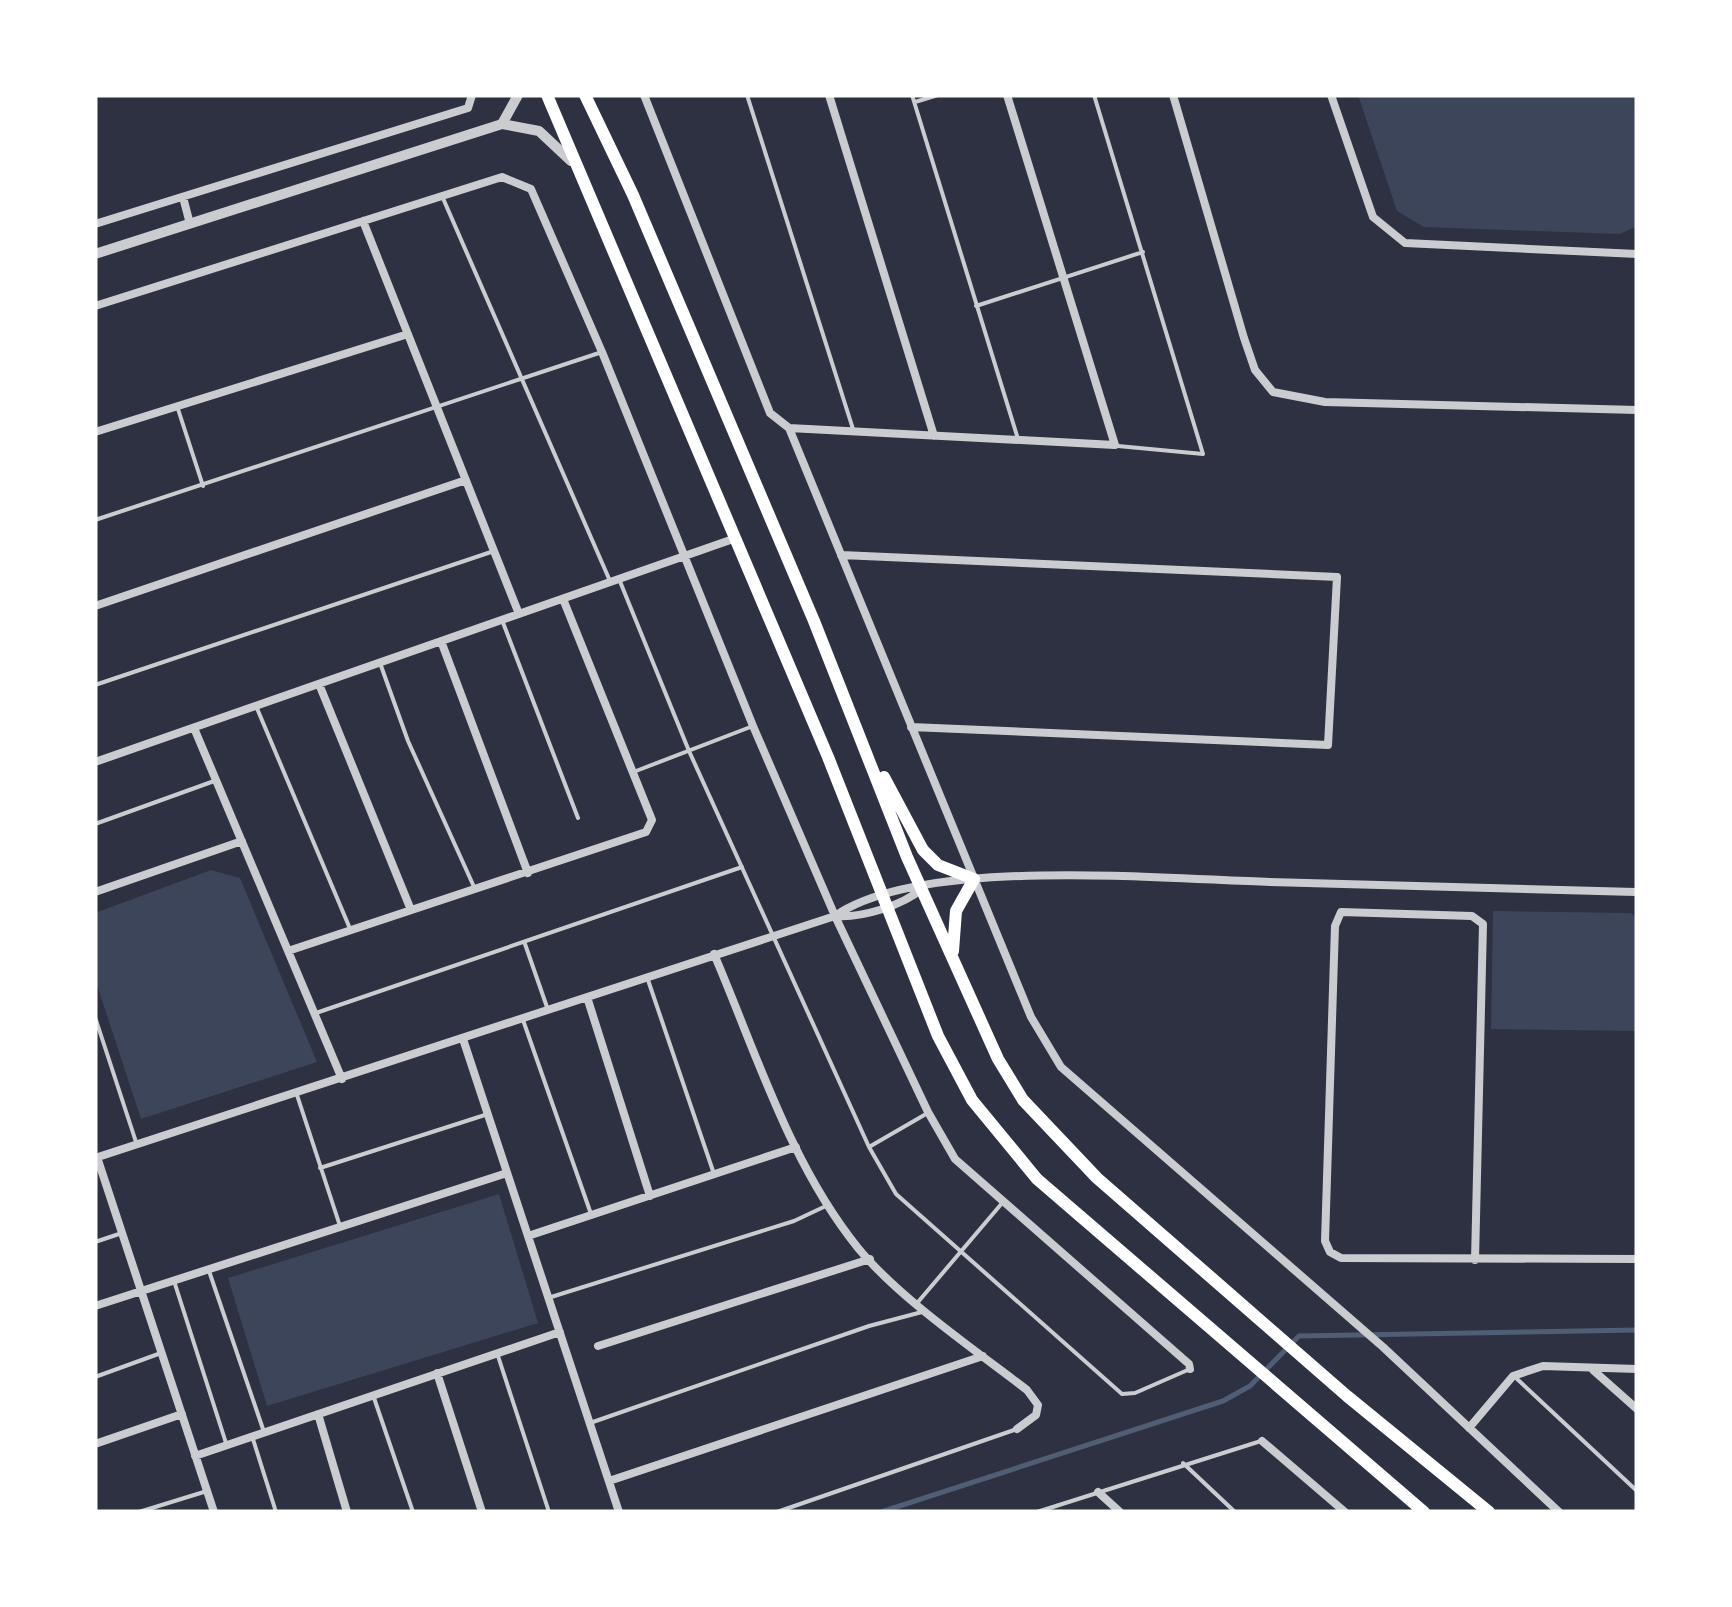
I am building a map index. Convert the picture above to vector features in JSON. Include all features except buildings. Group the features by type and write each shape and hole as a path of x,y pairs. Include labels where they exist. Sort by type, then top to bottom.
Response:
{"highway":[{"path":"548,95 736,538 938,1036 972,1100 1038,1179 1327,1424 1424,1512"},
{"path":"585,95 633,194 860,730 954,964 998,1059 1023,1100 1097,1178 1258,1320 1489,1512"},
{"path":"860,730 923,850 938,865 974,880 952,927 954,964"}],"street":[{"path":"95,224 468,108 472,95"},
{"path":"502,124 518,95"},
{"path":"644,95 770,414 789,428 1031,1017 1061,1068 1383,1347 1559,1512"},
{"path":"829,95 934,436"},
{"path":"789,428 1115,446 1007,95"},
{"path":"1173,95 1244,338 1256,370 1273,392 1325,402 1637,410"},
{"path":"1331,95 1373,216 1405,243 1637,254"},
{"path":"95,254 502,124 539,131 582,174"},
{"path":"95,306 502,177 530,190 602,352 752,726 835,916 928,1112 955,1159 1189,1364 1190,1370"},
{"path":"183,197 190,224"},
{"path":"363,221 518,614"},
{"path":"95,432 408,334"},
{"path":"95,606 466,480"},
{"path":"95,762 736,538"},
{"path":"841,555 1336,577 1328,745 911,727"},
{"path":"288,951 642,837 652,820 564,598"},
{"path":"441,641 528,873"},
{"path":"319,684 411,910"},
{"path":"194,728 342,1079"},
{"path":"95,892 242,841"},
{"path":"214,1512 96,1157 523,1020 714,954 835,916 850,917 922,888 1022,876 1637,892"},
{"path":"1475,1260 1484,932 1480,919 1341,912 1337,918 1324,1241 1330,1252 1341,1258 1475,1260 1637,1259"},
{"path":"714,954 796,1147 828,1204 870,1259 1027,1390 1038,1405 1036,1415 1017,1428"},
{"path":"587,997 650,1196"},
{"path":"463,1039 619,1512"},
{"path":"528,1236 796,1147"},
{"path":"95,1306 507,1173"},
{"path":"598,1346 870,1259"},
{"path":"195,1456 560,1332"},
{"path":"609,1481 982,1356"},
{"path":"1469,1428 1513,1376 1543,1366 1637,1369"},
{"path":"1593,1370 1637,1409"},
{"path":"437,1374 482,1512"},
{"path":"95,1444 182,1414"},
{"path":"318,1414 348,1512"},
{"path":"1262,1440 1345,1512"},
{"path":"1098,1492 1120,1512"}],"lane":[{"path":"747,95 854,431"},
{"path":"912,95 1018,440"},
{"path":"915,102 938,95"},
{"path":"1094,95 1203,454 1115,446"},
{"path":"442,196 520,382 615,580 869,1147 896,1194 1122,1394 1134,1393 1190,1370"},
{"path":"976,306 1142,252"},
{"path":"95,520 602,352"},
{"path":"177,406 203,486"},
{"path":"95,685 494,551"},
{"path":"502,620 578,818"},
{"path":"380,662 408,741 476,890"},
{"path":"256,706 351,931"},
{"path":"633,772 752,726"},
{"path":"95,824 216,780"},
{"path":"314,1013 742,867"},
{"path":"524,942 548,1010"},
{"path":"647,976 714,1174"},
{"path":"95,1017 137,1145"},
{"path":"523,1020 592,1215"},
{"path":"296,1092 340,1227"},
{"path":"869,1147 928,1112"},
{"path":"320,1168 488,1114"},
{"path":"918,1302 1003,1202"},
{"path":"548,1298 794,1220 828,1204"},
{"path":"95,1242 122,1233"},
{"path":"208,1270 264,1432"},
{"path":"174,1281 226,1445"},
{"path":"590,1423 869,1326 929,1312"},
{"path":"497,1353 549,1512"},
{"path":"95,1377 161,1354"},
{"path":"1513,1376 1637,1490"},
{"path":"373,1395 413,1512"},
{"path":"777,1512 1017,1428"},
{"path":"252,1436 276,1512"},
{"path":"1037,1512 1262,1440"},
{"path":"1183,1463 1235,1512"},
{"path":"139,1512 207,1491"}],"shaded area":[{"path":"1358,95 1637,95 1637,226 1620,234 1424,227 1397,211"},
{"path":"211,870 240,878 317,1062 141,1119 95,979 95,913"},
{"path":"1493,911 1631,913 1637,919 1637,1031 1491,1029"},
{"path":"499,1194 538,1323 267,1406 228,1278"}],"waterway":[{"path":"881,1512 1223,1401 1250,1386 1299,1336 1637,1330"}]}
